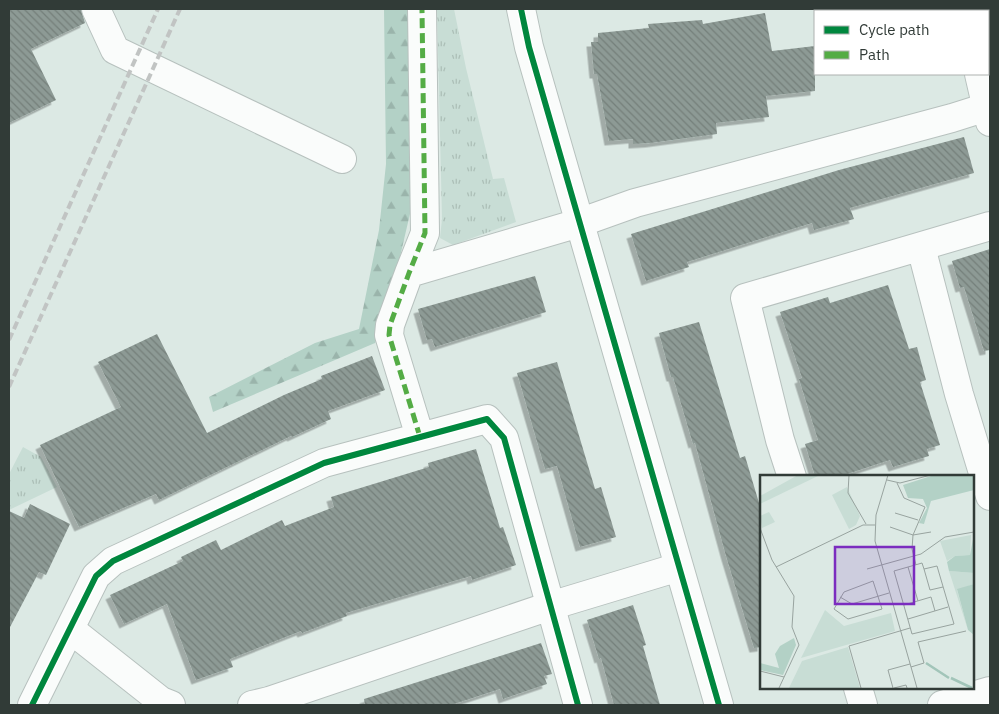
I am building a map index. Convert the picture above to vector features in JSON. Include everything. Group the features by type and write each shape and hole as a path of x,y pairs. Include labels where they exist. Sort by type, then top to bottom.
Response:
{"street":[{"path":"96,9 115,50 342,159"},
{"path":"420,436 389,335 390,325 425,233 422,9"},
{"path":"521,9 529,48 719,705"},
{"path":"409,273 580,223 635,202 989,112 979,75"},
{"path":"792,475 780,440 746,298 990,226"},
{"path":"921,247 959,394 990,496"},
{"path":"32,705 96,576 113,561 324,463 487,419 504,438 578,705"},
{"path":"252,705 269,701 550,606 679,567"},
{"path":"70,629 161,701 171,705"},
{"path":"858,689 863,705"},
{"path":"942,705 990,691"}],"green space":[{"path":"384,9 409,9 413,201 399,261 375,343 213,412 209,397 315,343 359,329 379,230 386,164"},
{"path":"437,9 454,9 493,179 504,178 516,222 453,245 440,238 442,219"},
{"path":"23,447 41,457 57,487 9,510 9,474"}],"building":[{"path":"9,9 81,9 85,23 31,49 56,100 9,123"},
{"path":"765,13 772,51 814,46 815,91 766,96 769,117 716,123 717,134 650,143 633,144 633,139 609,141 597,74 594,74 591,42 598,42 598,33 649,28 648,24 702,20 703,24"},
{"path":"964,137 974,173 850,208 854,219 814,230 812,223 687,262 689,267 646,281 631,234 839,170"},
{"path":"990,249 990,350 984,351 964,287 960,288 952,261"},
{"path":"535,276 546,312 435,347 432,339 427,340 418,309"},
{"path":"888,285 909,349 917,347 926,380 920,382 940,445 927,449 929,456 893,467 890,460 844,475 815,475 805,444 818,440 799,379 802,378 780,312 828,297 830,303"},
{"path":"699,322 740,458 745,456 760,506 760,647 754,648 695,443 693,444 673,377 671,377 659,333"},
{"path":"157,334 207,433 284,395 322,379 321,376 372,356 385,390 328,411 331,419 291,436 159,500 156,494 79,527 40,445 121,407 98,362"},
{"path":"557,362 595,489 601,487 616,537 580,547 557,466 545,469 517,373"},
{"path":"476,449 500,528 503,527 516,565 472,580 471,576 346,613 347,616 302,633 301,631 230,659 233,667 196,680 167,604 124,624 110,595 183,561 181,557 216,540 221,550 282,520 285,526 334,507 331,497 429,467 428,463"},
{"path":"30,504 70,524 46,575 39,572 9,629 9,511 24,518"},
{"path":"633,605 646,645 643,646 660,705 614,705 601,658 599,659 587,620"},
{"path":"541,643 552,674 544,676 547,684 503,699 500,689 451,705 365,705 364,699"}],"railway":[{"path":"9,340 158,9"},
{"path":"9,387 180,9"}],"marked path":[{"path":"420,437 389,335 390,325 425,233 422,9"}],"cycle path":[{"path":"521,9 529,47 719,705"},
{"path":"32,705 96,576 113,561 324,463 487,419 504,438 578,705"}]}
